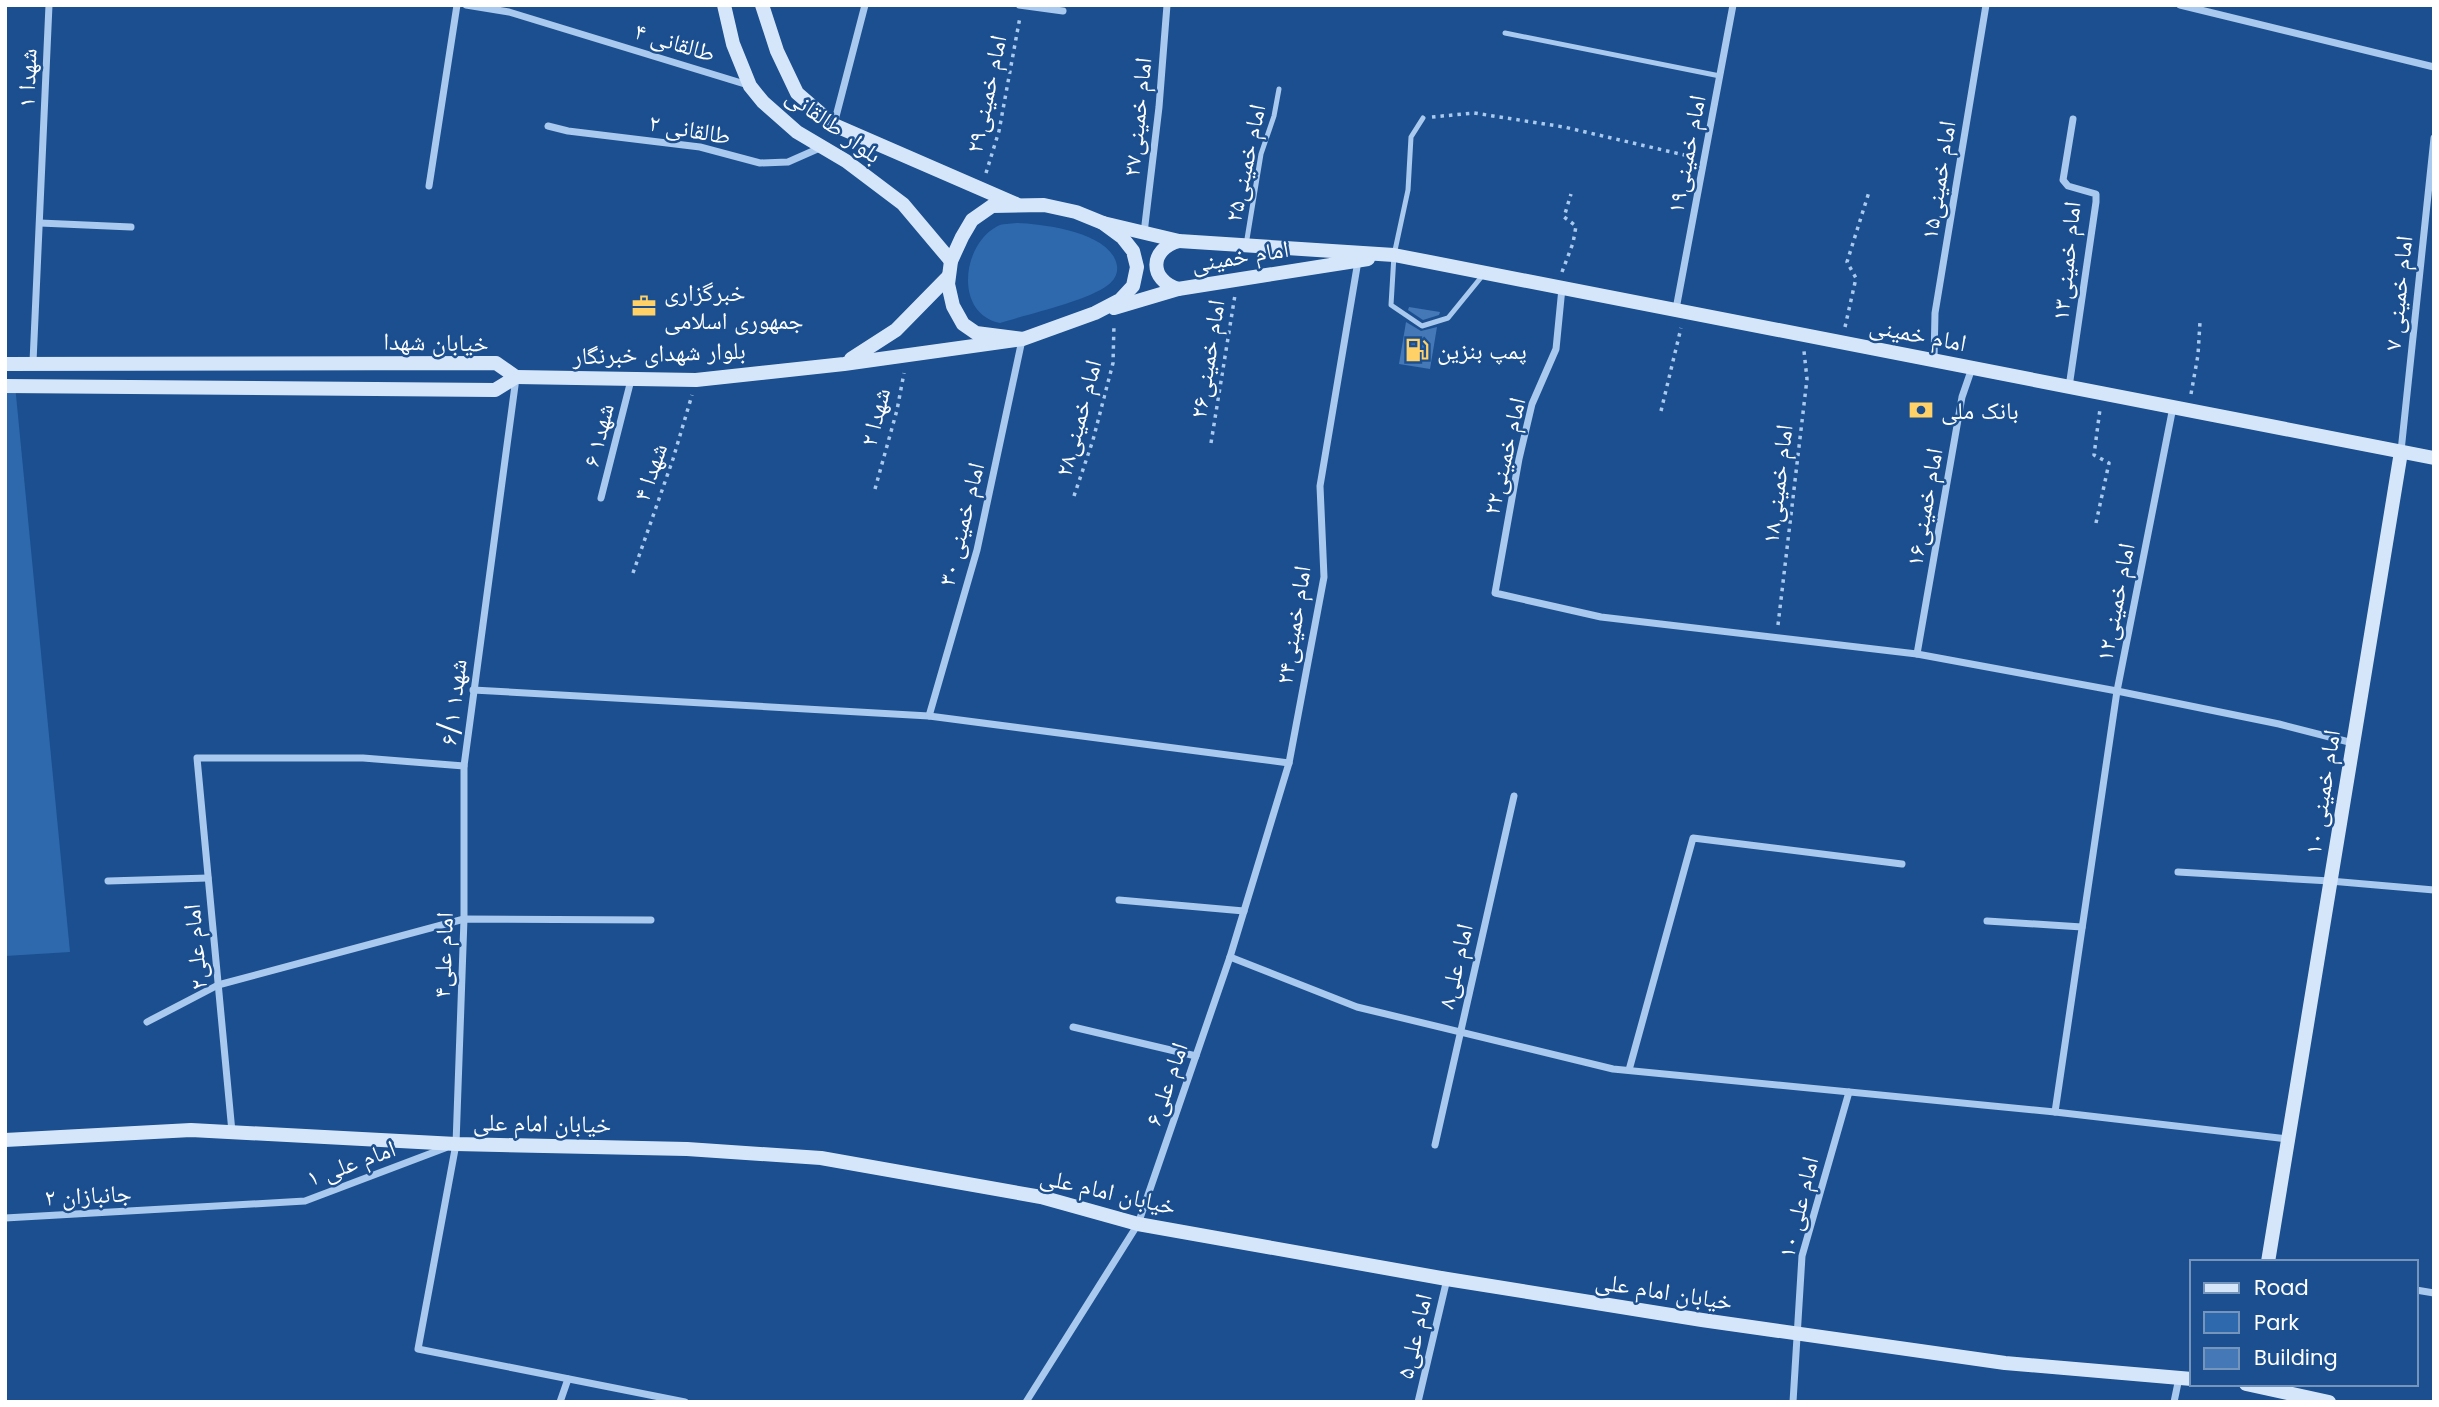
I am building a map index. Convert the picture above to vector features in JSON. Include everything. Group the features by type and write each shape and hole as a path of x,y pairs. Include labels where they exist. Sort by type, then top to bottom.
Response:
{"main road":[{"name":"بلوار طالقانی","path":"724,5 733,44 750,86 763,102 797,132 846,161 903,204 951,261"},
{"name":"بلوار طالقانی","path":"762,5 777,51 797,93 834,125 1017,204"},
{"path":"1017,204 1044,205 1065,210 1102,223 1122,237 1133,251 1137,267 1133,286 1120,300 1095,313 1023,338 976,333 963,324 953,306 948,277 961,237 972,220 992,206 1017,204"},
{"name":"امام خمینی","path":"1102,223 1179,241 1394,255 2434,458"},
{"path":"1178,289 1161,279 1157,260 1161,250 1169,243 1179,241"},
{"name":"امام خمینی","path":"1095,313 1178,289 1394,255"},
{"name":"بلوار شهدای خبرنگار","path":"844,364 896,330 948,277"},
{"name":"بلوار شهدای خبرنگار","path":"516,377 696,380 844,364 1023,338"},
{"name":"خیابان شهدا","path":"5,364 496,363 516,377 495,390 5,386"},
{"path":"323,389 324,364"},
{"name":"امام خمینی ۱۰","path":"2271,1260 2288,1139 2401,452"},
{"name":"خیابان امام علی","path":"5,1140 191,1130 456,1144 687,1149 821,1158 1041,1197 1138,1224 1447,1279 1797,1334 2006,1363 2185,1379"},
{"path":"2256,1386 2329,1402"}],"street":[{"name":"شهدا ۱","path":"33,362 49,5"},
{"path":"429,186 457,5"},
{"name":"طالقانی ۴","path":"466,5 509,12 750,86"},
{"path":"834,125 865,5"},
{"path":"1020,5 1063,10"},
{"name":"امام خمینی۲۷","path":"1144,233 1159,107 1167,5"},
{"name":"امام خمینی۱۹","path":"1680,311 1704,160 1733,5"},
{"name":"امام خمینی۱۵","path":"1934,361 1935,313 1986,5"},
{"path":"2180,5 2434,67"},
{"name":"امام خمینی۱۳","path":"2069,387 2096,202 2096,194 2068,186 2063,180 2073,118"},
{"name":"طالقانی ۲","path":"548,126 568,131 699,147 760,163 788,162 823,147"},
{"name":"امام خمینی ۷","path":"2401,452 2434,138"},
{"path":"40,223 131,228"},
{"name":"امام خمینی۲۴","path":"1230,957 1289,763 1324,577 1320,486 1358,261"},
{"name":"امام خمینی۲۲","path":"1559,287 1556,349 1532,404 1518,459 1495,593 1601,617 1777,638"},
{"name":"امام خمینی ۳۰","path":"929,716 977,550 1023,338"},
{"name":"امام خمینی۱۶","path":"1917,654 1962,397 1972,368"},
{"name":"شهد۱ ۶/۱","path":"197,758 363,758 464,766 516,377"},
{"name":"شهد۱ ۶","path":"601,498 631,380"},
{"name":"امام خمینی۱۲","path":"2181,409 2117,691 2279,724 2353,743"},
{"path":"1777,638 1917,654 2117,691 2055,1112"},
{"path":"473,690 929,716 1289,763"},
{"name":"امام علی۲","path":"197,758 232,1132"},
{"name":"امام علی۴","path":"464,766 464,919 456,1144 418,1349 568,1379"},
{"name":"امام علی۸","path":"1435,1144 1514,796"},
{"path":"1629,1070 1693,838 1902,864"},
{"path":"2178,872 2434,890"},
{"path":"107,881 208,878"},
{"path":"1119,900 1244,911"},
{"path":"147,1022 218,985 464,919 650,920"},
{"path":"1987,921 2082,927"},
{"path":"1230,957 1357,1007 1613,1069 2055,1112 2288,1139"},
{"name":"امام علی۶","path":"1026,1402 1138,1224 1230,957"},
{"path":"1073,1027 1196,1056"},
{"name":"امام علی ۱۰","path":"1793,1402 1802,1256 1849,1092"},
{"name":"امام علی ۱","path":"173,1210 305,1201 456,1144"},
{"name":"جانبازان ۲","path":"5,1218 173,1210"},
{"name":"امام علی۵","path":"1418,1402 1447,1279"},
{"path":"561,1402 568,1379 685,1402"},
{"path":"2174,1402 2185,1379"}],"lane":[{"path":"1505,33 1720,76"},
{"name":"امام خمینی۲۵","path":"1246,245 1261,155 1274,116 1279,89"},
{"path":"1423,118 1411,137 1408,190 1394,255 1391,305 1422,326 1448,318 1485,273"}],"path":[{"name":"امام خمینی۲۹","path":"981,189 999,131 1020,5"},
{"path":"1423,118 1474,113 1564,127 1704,160"},
{"path":"1842,342 1856,278 1847,262 1869,192"},
{"path":"1559,287 1576,226 1563,217 1571,194"},
{"name":"امام خمینی۲۶","path":"1211,443 1238,279"},
{"name":"امام خمینی۲۸","path":"1074,496 1093,440 1113,363 1114,307"},
{"path":"1661,411 1680,311"},
{"path":"2181,409 2198,355 2200,321"},
{"name":"امام خمینی۱۸","path":"1777,638 1807,379 1802,335"},
{"name":"شهدا ۲","path":"875,489 897,410 907,354"},
{"name":"شهدا ۴","path":"633,573 673,459 696,380"},
{"path":"2096,523 2109,463 2094,455 2102,393"}],"green space":[{"path":"1017,223 1075,232 1103,245 1112,254 1117,266 1114,279 1098,291 1057,307 1000,323 985,317 975,306 970,293 970,263 985,236 998,226"},
{"path":"15,385 70,952 5,956 5,386"}],"building":[{"path":"1409,307 1440,312 1439,315 1423,320 1408,310"},
{"path":"1406,322 1421,331 1437,327 1430,369 1399,364"}],"place":[{"name":"خبرگزاری جمهوری اسلامی","path":"644,306"},
{"name":"پمپ بنزین","path":"1417,350"},
{"name":"بانک ملی","path":"1921,410"}]}
